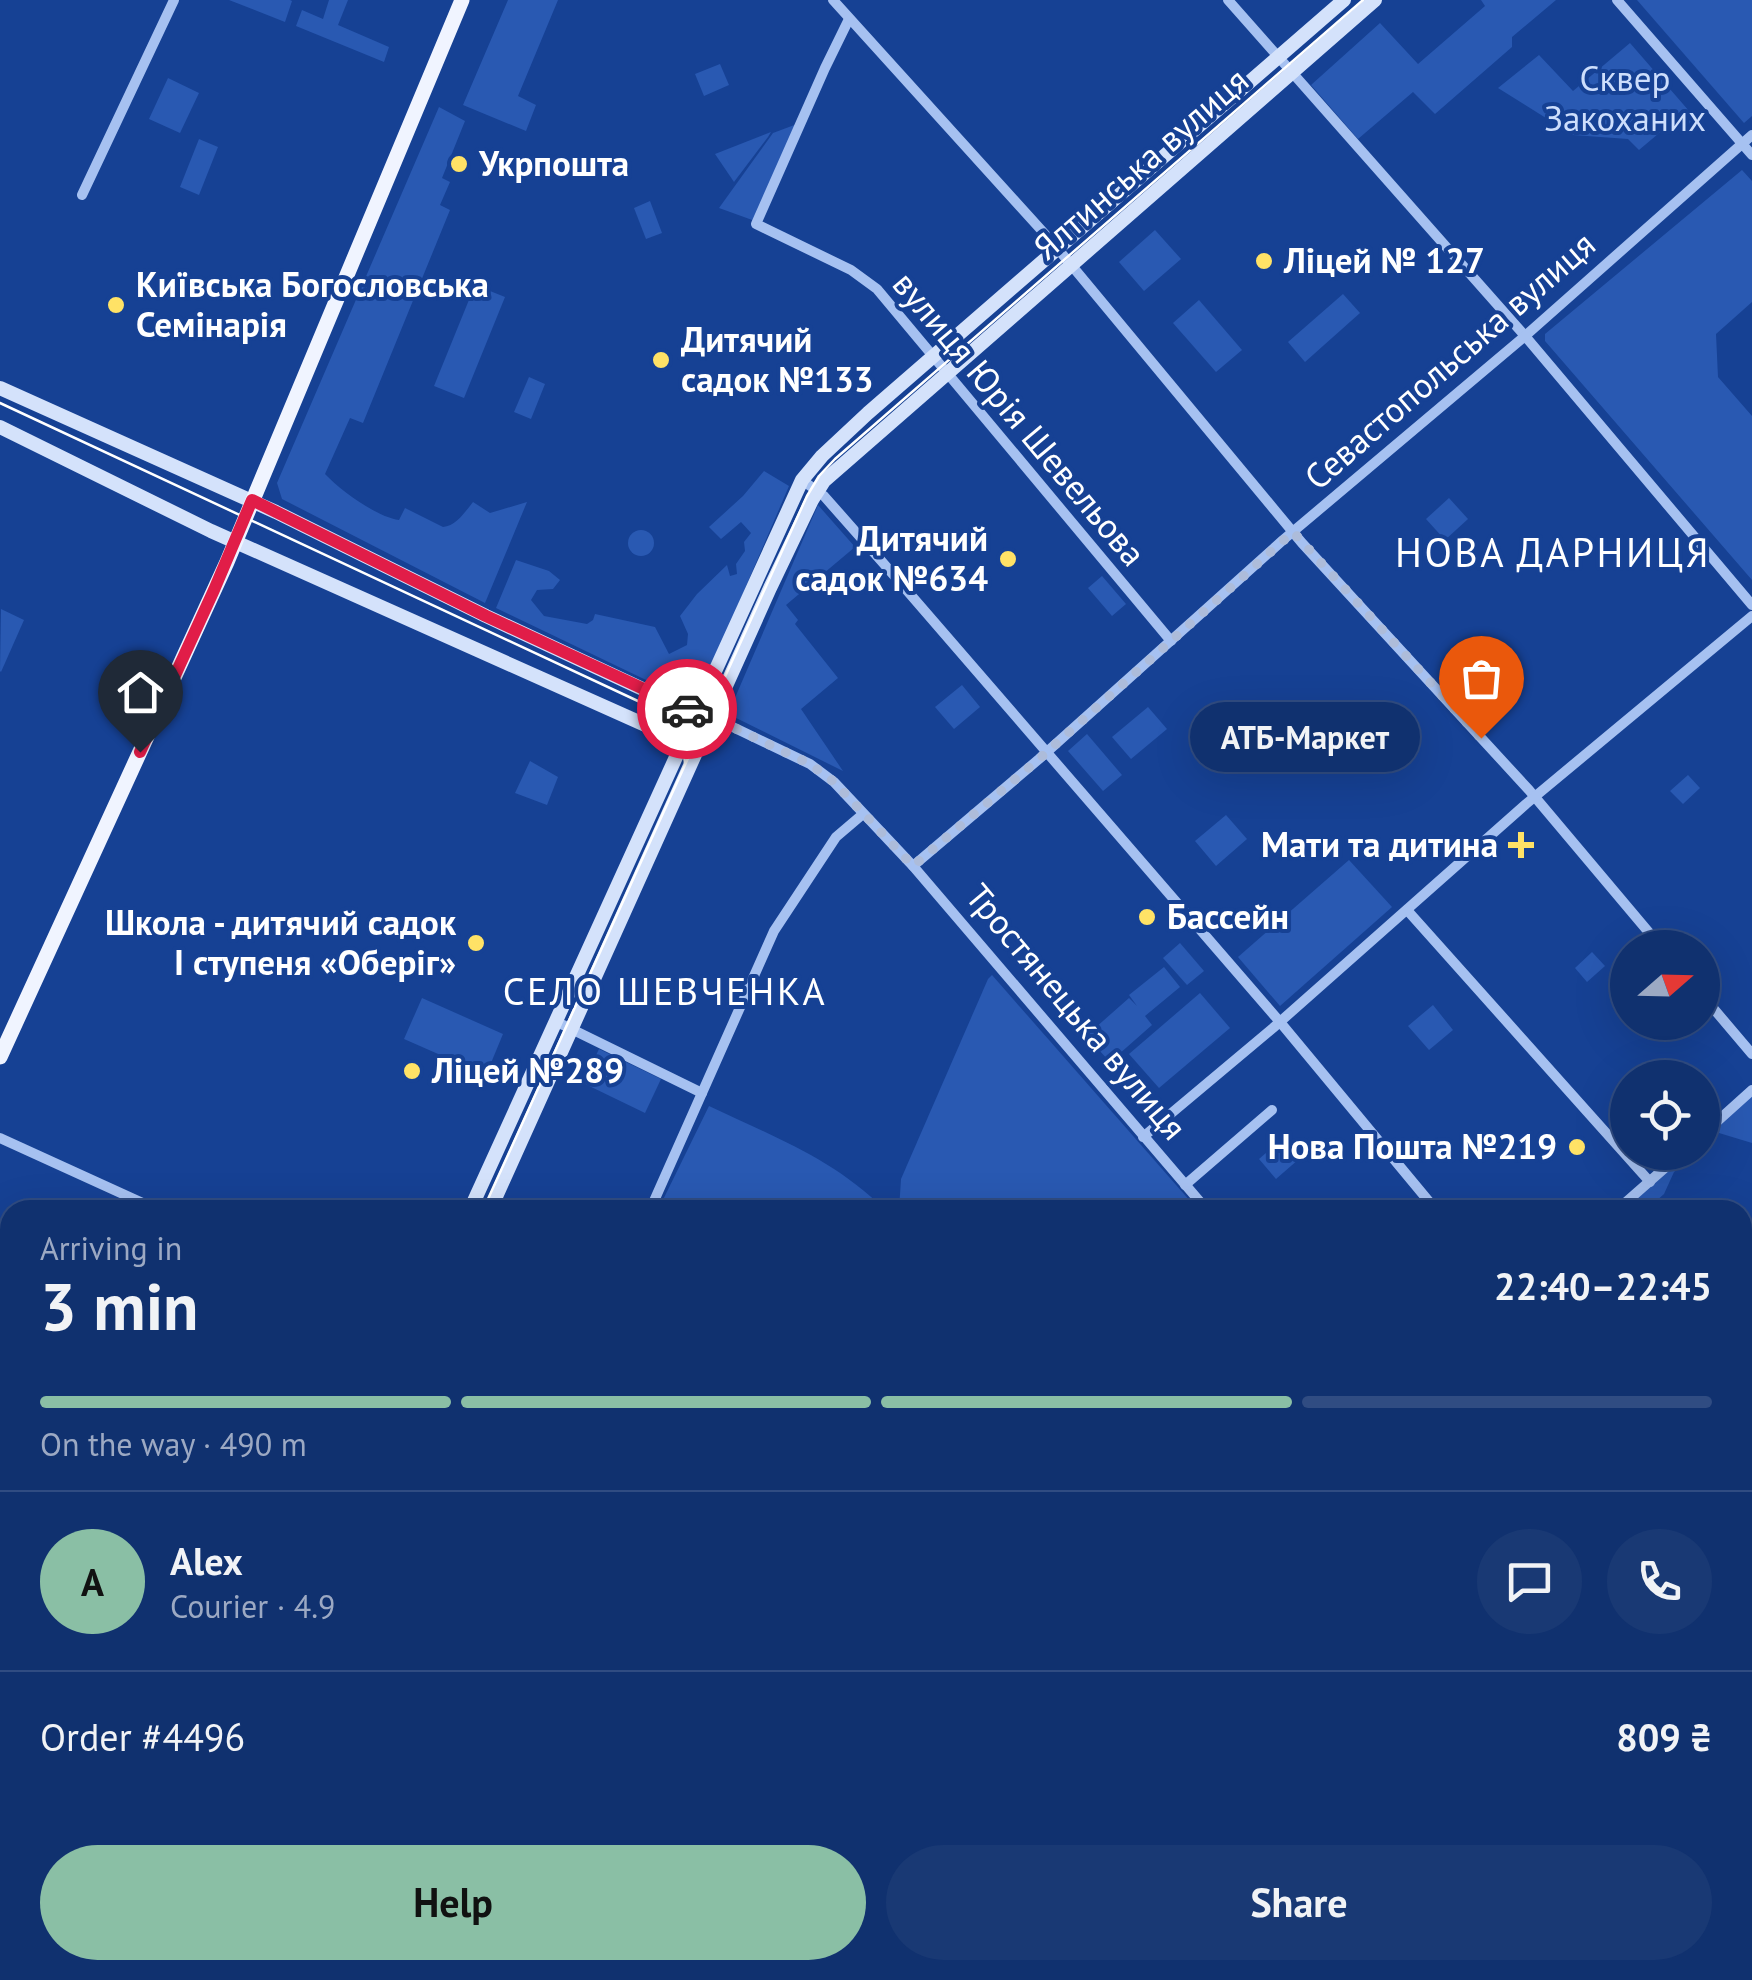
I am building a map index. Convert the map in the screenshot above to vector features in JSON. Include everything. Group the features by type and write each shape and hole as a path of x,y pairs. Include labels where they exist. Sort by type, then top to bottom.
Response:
{"main road":[{"path":"0,1057 235,542 462,0"}],"street":[{"path":"82,195 174,0"},
{"path":"832,0 1058,249 1293,532 1535,798 1647,930"},
{"path":"1228,0 1524,336 1752,605"},
{"name":"Ялтинська вулиця","path":"474,1200 802,480 822,456 932,358 1344,0"},
{"name":"Ялтинська вулиця","path":"495,1200 818,490 946,373 1375,0"},
{"path":"1617,0 1752,155"},
{"name":"вулиця Юрія Шевельова","path":"850,19 756,224 851,270 877,289 1171,641"},
{"name":"Севастопольська вулиця","path":"913,866 1752,135"},
{"name":"Тростянецька вулиця","path":"0,388 252,500 676,706 712,717 810,764 834,782 913,866 1198,1200"},
{"path":"0,427 235,542 698,748"},
{"path":"802,480 818,490 884,564 1280,1022 1428,1200"},
{"path":"1143,1137 1752,616"},
{"path":"654,1200 774,931 836,838 863,814"},
{"path":"1407,910 1650,1182"},
{"path":"1720,1017 1752,1054"},
{"path":"555,1021 702,1094"},
{"path":"1720,1119 1752,1090"},
{"path":"1185,1185 1272,1110"},
{"path":"0,1138 136,1200"},
{"path":"1629,1200 1663,1170"}],"green space":[{"path":"229,0 290,0 292,1 285,22"},
{"path":"329,0 348,0 338,25 389,47 384,62 296,26 302,10 323,19"},
{"path":"508,0 558,0 518,96 536,105 526,131 463,105"},
{"path":"1481,0 1556,0 1512,37 1512,47 1435,114 1413,92 1358,139 1311,85 1380,23 1418,64 1485,6"},
{"path":"1637,0 1752,0 1752,116 1744,123"},
{"name":"Сквер Закоханих","path":"1630,43 1696,119 1681,133 1671,123 1639,150 1628,139 1573,135 1498,88 1539,55 1573,91"},
{"path":"720,64 729,85 704,96 695,74"},
{"path":"168,78 199,93 180,133 149,119"},
{"path":"439,107 465,121 442,178 450,182 440,205 450,210 363,423 350,418 325,474 380,514 399,520 405,508 443,527 456,521 473,502 490,513 527,502 485,603 282,499 277,483"},
{"path":"797,124 755,221 719,208 773,133"},
{"path":"771,132 768,137 734,182 715,154"},
{"path":"199,139 218,147 199,195 180,187"},
{"path":"1742,170 1752,181 1752,302 1716,334 1718,377 1752,416 1752,580 1545,341 1545,334"},
{"path":"650,201 662,233 646,239 634,208"},
{"path":"1155,230 1181,259 1144,291 1119,262"},
{"path":"475,285 505,297 464,398 434,386"},
{"path":"1343,294 1360,313 1305,362 1288,342"},
{"path":"1199,300 1242,350 1216,372 1173,323"},
{"path":"529,377 545,384 531,419 514,412"},
{"path":"764,471 789,486 710,670 692,686 669,691 496,608 516,560 549,571 560,580 553,589 537,590 531,600 544,616 587,624 595,614 655,627 669,654 687,645 688,634 680,616 727,565 730,576 737,574 736,564 751,533 741,522 721,539 709,527"},
{"path":"1449,498 1468,519 1445,540 1426,519"},
{"path":"818,505 855,547 786,605 798,620 795,624 838,678 801,709 843,771 728,714"},
{"path":"641,530 650,534 654,543 650,552 641,556 632,552 628,543 632,534"},
{"path":"1102,576 1126,604 1112,616 1088,588"},
{"path":"1,609 24,620 1,672 0,671"},
{"path":"962,685 980,707 954,729 935,707"},
{"path":"1148,707 1167,729 1131,759 1112,737"},
{"path":"1087,734 1122,775 1103,791 1068,751"},
{"path":"530,761 558,777 547,805 515,793"},
{"path":"1688,775 1700,788 1683,804 1670,791"},
{"path":"1226,815 1247,839 1216,866 1195,841"},
{"path":"1349,860 1392,907 1280,1006 1238,957"},
{"path":"1180,943 1204,971 1187,985 1163,958"},
{"path":"1592,952 1605,966 1587,982 1575,968"},
{"path":"1164,967 1180,987 1145,1016 1152,1025 1110,1062 1086,1036 1129,998 1137,1006 1129,995"},
{"path":"992,975 1189,1200 900,1200 901,1179"},
{"path":"1200,993 1230,1028 1159,1088 1129,1054"},
{"path":"422,998 503,1034 486,1075 404,1039"},
{"path":"1433,1005 1453,1030 1429,1050 1408,1026"},
{"path":"599,1049 661,1079 645,1113 583,1083"},
{"path":"1752,1090 1752,1143 1720,1133 1720,1119"},
{"path":"709,1106 824,1163 874,1200 663,1200"},
{"path":"1282,1139 1299,1159 1276,1179 1259,1159"},
{"path":"1663,1170 1676,1170 1664,1194 1657,1200 1629,1200"}],"tram line":[{"path":"488,1200 819,476 1363,0"},
{"path":"0,403 655,709 677,732 685,763"},
{"path":"654,712 687,708 717,692"}],"way so far":[{"path":"687,709 810,764 834,782 913,866 1293,532 1481,738"}],"place":[{"name":"Укрпошта","path":"459,164"},
{"name":"Ліцей № 127","path":"1264,261"},
{"name":"Київська Богословська Семінарія","path":"116,305"},
{"name":"Дитячий садок №133","path":"661,360"},
{"name":"Дитячий садок №634","path":"1008,559"},
{"name":"АТБ-Маркет","path":"1481,738"},
{"name":"Мати та дитина","path":"1521,845"},
{"name":"Бассейн","path":"1147,917"},
{"name":"Школа - дитячий садок І ступеня «Оберіг»","path":"476,943"},
{"name":"Ліцей №289","path":"412,1071"},
{"name":"Нова Пошта №219","path":"1577,1147"}],"district":[{"name":"НОВА ДАРНИЦЯ","path":"1553,553"},
{"name":"СЕЛО ШЕВЧЕНКА","path":"665,992"}],"route":[{"path":"140,752 252,500 486,616 687,709"}]}
